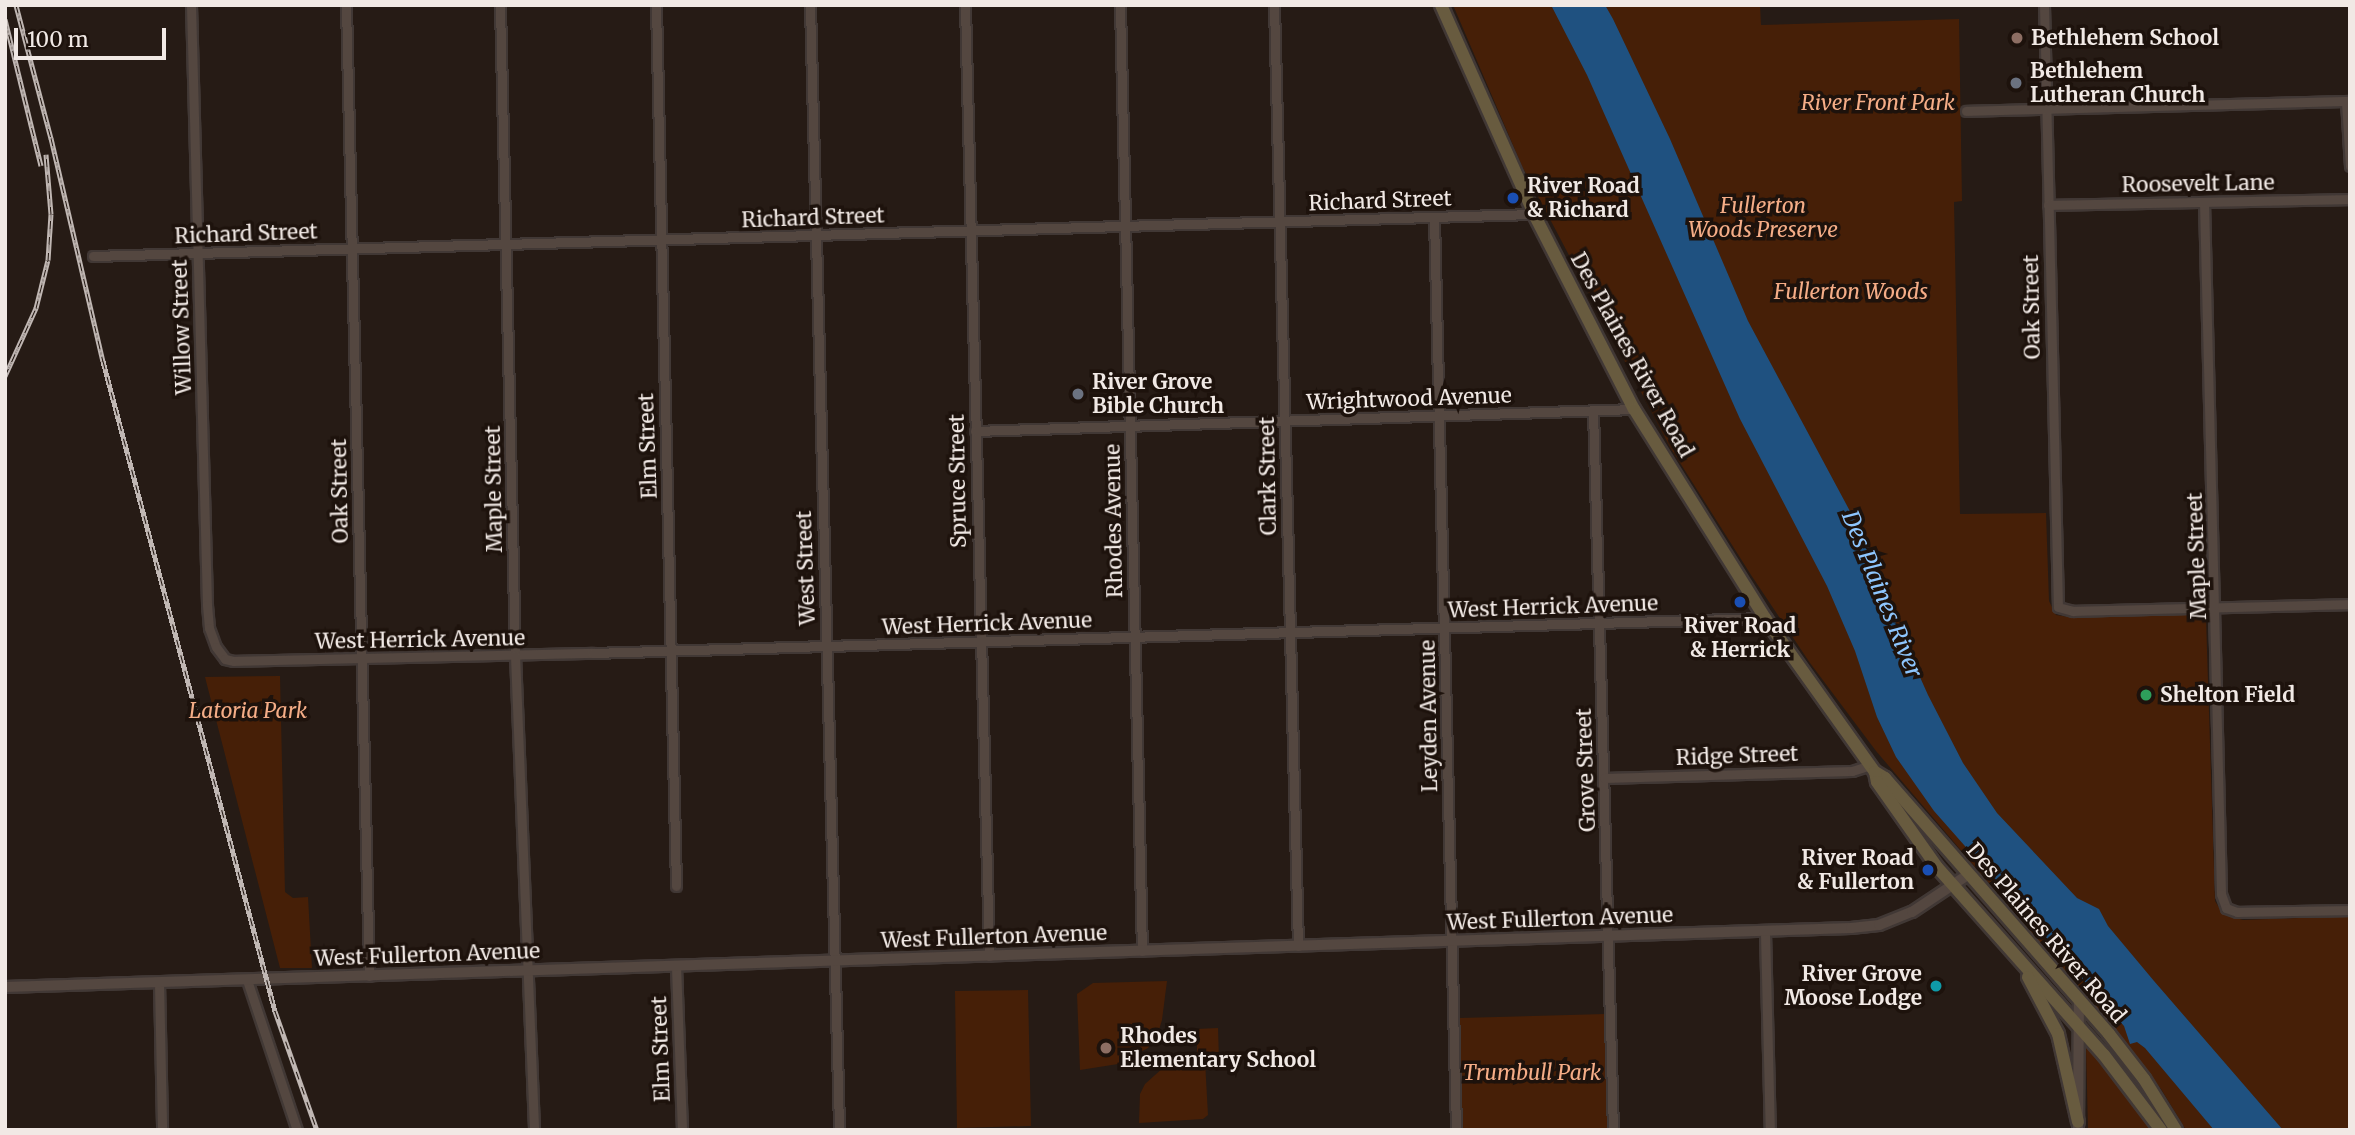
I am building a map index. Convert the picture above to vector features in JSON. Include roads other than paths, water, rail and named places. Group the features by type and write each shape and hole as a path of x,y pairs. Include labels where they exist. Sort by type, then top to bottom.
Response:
{"main road":[{"name":"Des Plaines River Road","path":"1441,5 1534,214 1634,409 1765,618 1952,886 2079,1027 2161,1130"},
{"name":"Des Plaines River Road","path":"1872,768 1885,778 2079,999 2144,1079 2176,1130"},
{"path":"2017,959 2058,1034 2078,1126"}],"street":[{"name":"Willow Street","path":"191,5 207,605 209,628 216,647"},
{"name":"Oak Street","path":"346,5 369,976"},
{"name":"Maple Street","path":"500,5 515,655 526,971 531,990 534,1130"},
{"name":"Elm Street","path":"656,5 676,886"},
{"name":"West Street","path":"810,5 839,1130"},
{"name":"Spruce Street","path":"965,5 989,956"},
{"name":"Rhodes Avenue","path":"1120,5 1142,951"},
{"name":"Clark Street","path":"1274,5 1298,946"},
{"name":"Oak Street","path":"2044,5 2058,607 2073,611 2216,607"},
{"path":"1966,111 2348,101 2350,166"},
{"name":"Roosevelt Lane","path":"2048,205 2350,199"},
{"name":"Maple Street","path":"2204,202 2221,894 2226,908 2237,912 2350,910"},
{"name":"Richard Street","path":"93,256 1534,214"},
{"name":"Leyden Avenue","path":"1434,217 1456,1130"},
{"name":"Wrightwood Avenue","path":"975,431 1634,409"},
{"name":"Grove Street","path":"1593,410 1613,1130"},
{"path":"2216,607 2350,604"},
{"name":"West Herrick Avenue","path":"216,647 225,659 234,661 362,659 1765,618"},
{"name":"Ridge Street","path":"1604,778 1852,771 1872,768"},
{"name":"West Fullerton Avenue","path":"5,987 1765,932 1879,925 1912,912 1969,874"},
{"path":"1765,932 1770,1130"},
{"name":"Elm Street","path":"676,966 682,1130"},
{"path":"247,980 297,1130"},
{"path":"159,982 162,1130"},
{"path":"2078,1126 2079,999"}],"water":[{"name":"Des Plaines River","path":"1551,5 1605,5 1613,19 1670,139 1748,321 1859,528 1880,572 1894,619 1928,695 1963,763 1997,813 2077,898 2099,909 2108,926 2283,1130 2214,1130 2145,1048 2137,1042 2130,1044 2124,1026 1934,811 1896,757 1877,717 1855,651 1827,586 1740,419 1587,75"}],"railway":[{"path":"16,5 51,138 103,361 275,1011 317,1130"},
{"path":"5,19 41,166"},
{"path":"5,376 36,308 48,260 51,214 46,154"}],"place":[{"name":"Bethlehem School","path":"2017,38"},
{"name":"Bethlehem Lutheran Church","path":"2016,83"},
{"name":"River Road & Richard","path":"1513,198"},
{"name":"River Grove Bible Church","path":"1078,394"},
{"name":"River Road & Herrick","path":"1740,602"},
{"name":"Shelton Field","path":"2146,695"},
{"name":"River Road & Fullerton","path":"1928,870"},
{"name":"River Grove Moose Lodge","path":"1936,986"},
{"name":"Rhodes Elementary School","path":"1106,1048"}],"park label":[{"name":"River Front Park","path":"1878,103"},
{"name":"Fullerton Woods Preserve","path":"1763,218"},
{"name":"Fullerton Woods","path":"1851,292"},
{"name":"Latoria Park","path":"248,711"},
{"name":"Trumbull Park","path":"1532,1073"}]}
